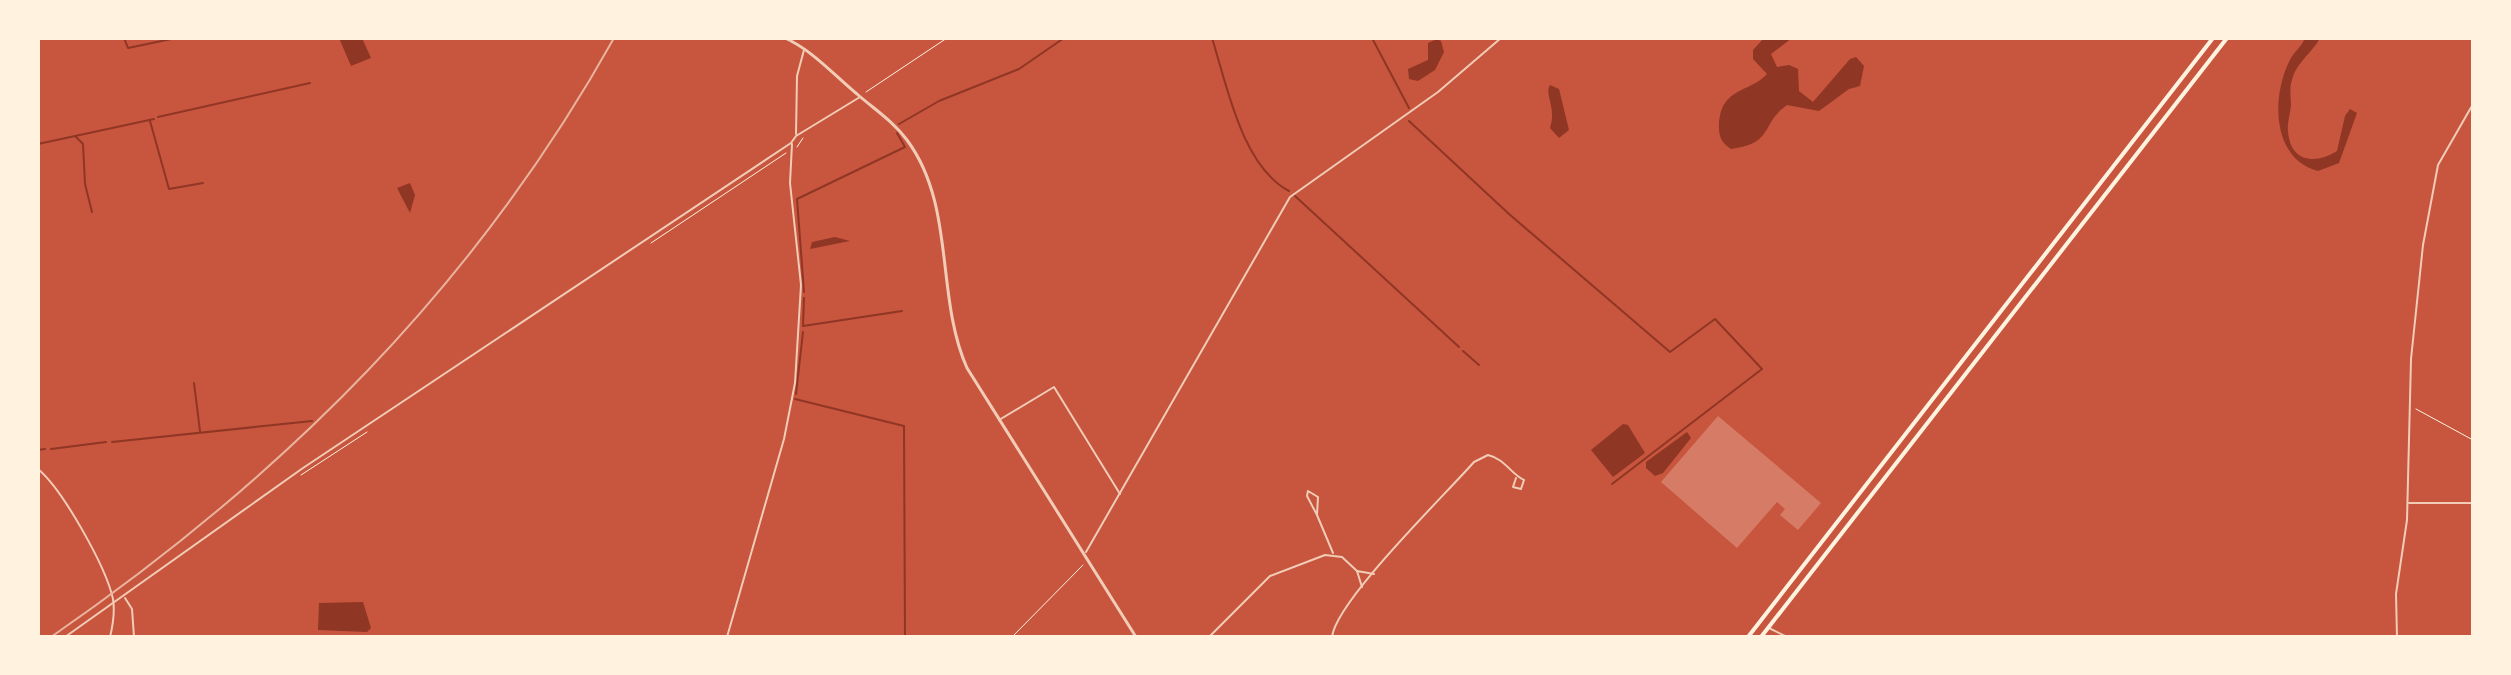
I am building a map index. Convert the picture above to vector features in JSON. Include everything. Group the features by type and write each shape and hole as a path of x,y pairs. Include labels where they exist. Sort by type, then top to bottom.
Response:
{"highway":[{"path":"1748,637 2213,38"},
{"path":"1761,637 2227,38"}],"street":[{"path":"786,38 804,49 898,129 917,155 933,195 942,234 954,335 967,368 1136,637"},
{"path":"1084,554 1121,495 1290,197 1427,101 1501,38"},
{"path":"796,136 797,76 804,49"},
{"path":"65,637 303,468 791,143 796,136 860,97"},
{"path":"2397,637 2396,594 2408,503 2409,408 2415,311 2433,178 2443,153 2473,104"},
{"path":"2466,114 2473,118"},
{"path":"727,637 784,439 795,383 801,285 791,189 791,143"},
{"path":"999,420 1054,387 1121,495"},
{"path":"1332,637 1339,617 1362,588 1480,457 1496,457 1516,478"},
{"path":"38,469 62,493 108,585 113,621 110,637"},
{"path":"1317,515 1320,508 1318,497 1308,491 1307,496 1333,554 1357,571 1374,574"},
{"path":"2408,503 2473,503"},
{"path":"1209,637 1270,576 1333,554"},
{"path":"1357,571 1362,588"},
{"path":"124,597 132,609 134,637"},
{"path":"1768,628 1787,637"}],"path":[{"path":"860,97 947,38"},
{"path":"792,149 800,144 805,131"},
{"path":"2409,408 2419,410 2473,440"},
{"path":"1012,637 1088,562"}],"shaded area":[{"path":"339,38 362,38 371,58 351,66"},
{"path":"1764,38 1792,38 1771,54 1777,67 1789,65 1798,69 1799,91 1813,102 1850,59 1856,57 1864,66 1860,86 1849,89 1819,111 1787,105 1755,142 1731,149 1720,135 1720,115 1729,98 1767,74 1753,59 1753,50"},
{"path":"2305,38 2320,38 2297,68 2291,83 2288,128 2293,149 2299,155 2312,159 2337,151 2345,116 2350,109 2357,113 2339,163 2318,171 2303,164 2291,153 2279,124 2278,106 2284,73"},
{"path":"1437,39 1441,41 1444,52 1435,70 1418,81 1409,79 1408,69 1428,60 1428,43"},
{"path":"1550,85 1559,89 1569,130 1559,138 1550,128"},
{"path":"410,183 415,195 410,213 397,188"},
{"path":"835,237 850,241 810,249 812,242"},
{"path":"1623,424 1628,425 1645,453 1613,477 1591,450"},
{"path":"1687,432 1691,438 1663,473 1655,476 1646,468 1646,462"},
{"path":"363,602 371,628 367,632 318,630 319,603"}],"building":[{"path":"1718,416 1821,503 1798,530 1780,515 1785,509 1777,502 1737,548 1661,482"}],"waterway":[{"path":"124,38 128,48 176,38"},
{"path":"899,124 939,101 1019,69 1064,38"},
{"path":"1212,38 1238,123 1248,144 1259,163 1289,191"},
{"path":"1372,38 1409,108"},
{"path":"158,117 310,83"},
{"path":"38,144 154,119"},
{"path":"150,121 169,189 203,183"},
{"path":"1409,121 1509,214 1670,352 1715,319 1762,369 1612,484"},
{"path":"804,292 797,199 905,147 897,133"},
{"path":"75,136 83,144 85,184 92,212"},
{"path":"1295,196 1459,347"},
{"path":"804,298 803,326 902,311"},
{"path":"796,394 803,332"},
{"path":"1463,351 1479,365"},
{"path":"194,383 200,431"},
{"path":"795,399 904,426 905,637"},
{"path":"112,442 312,421"},
{"path":"51,449 106,442"},
{"path":"38,450 45,449"}],"railway":[{"path":"51,637 218,510 295,442 368,370 436,294 500,214 559,129 614,38"}]}
